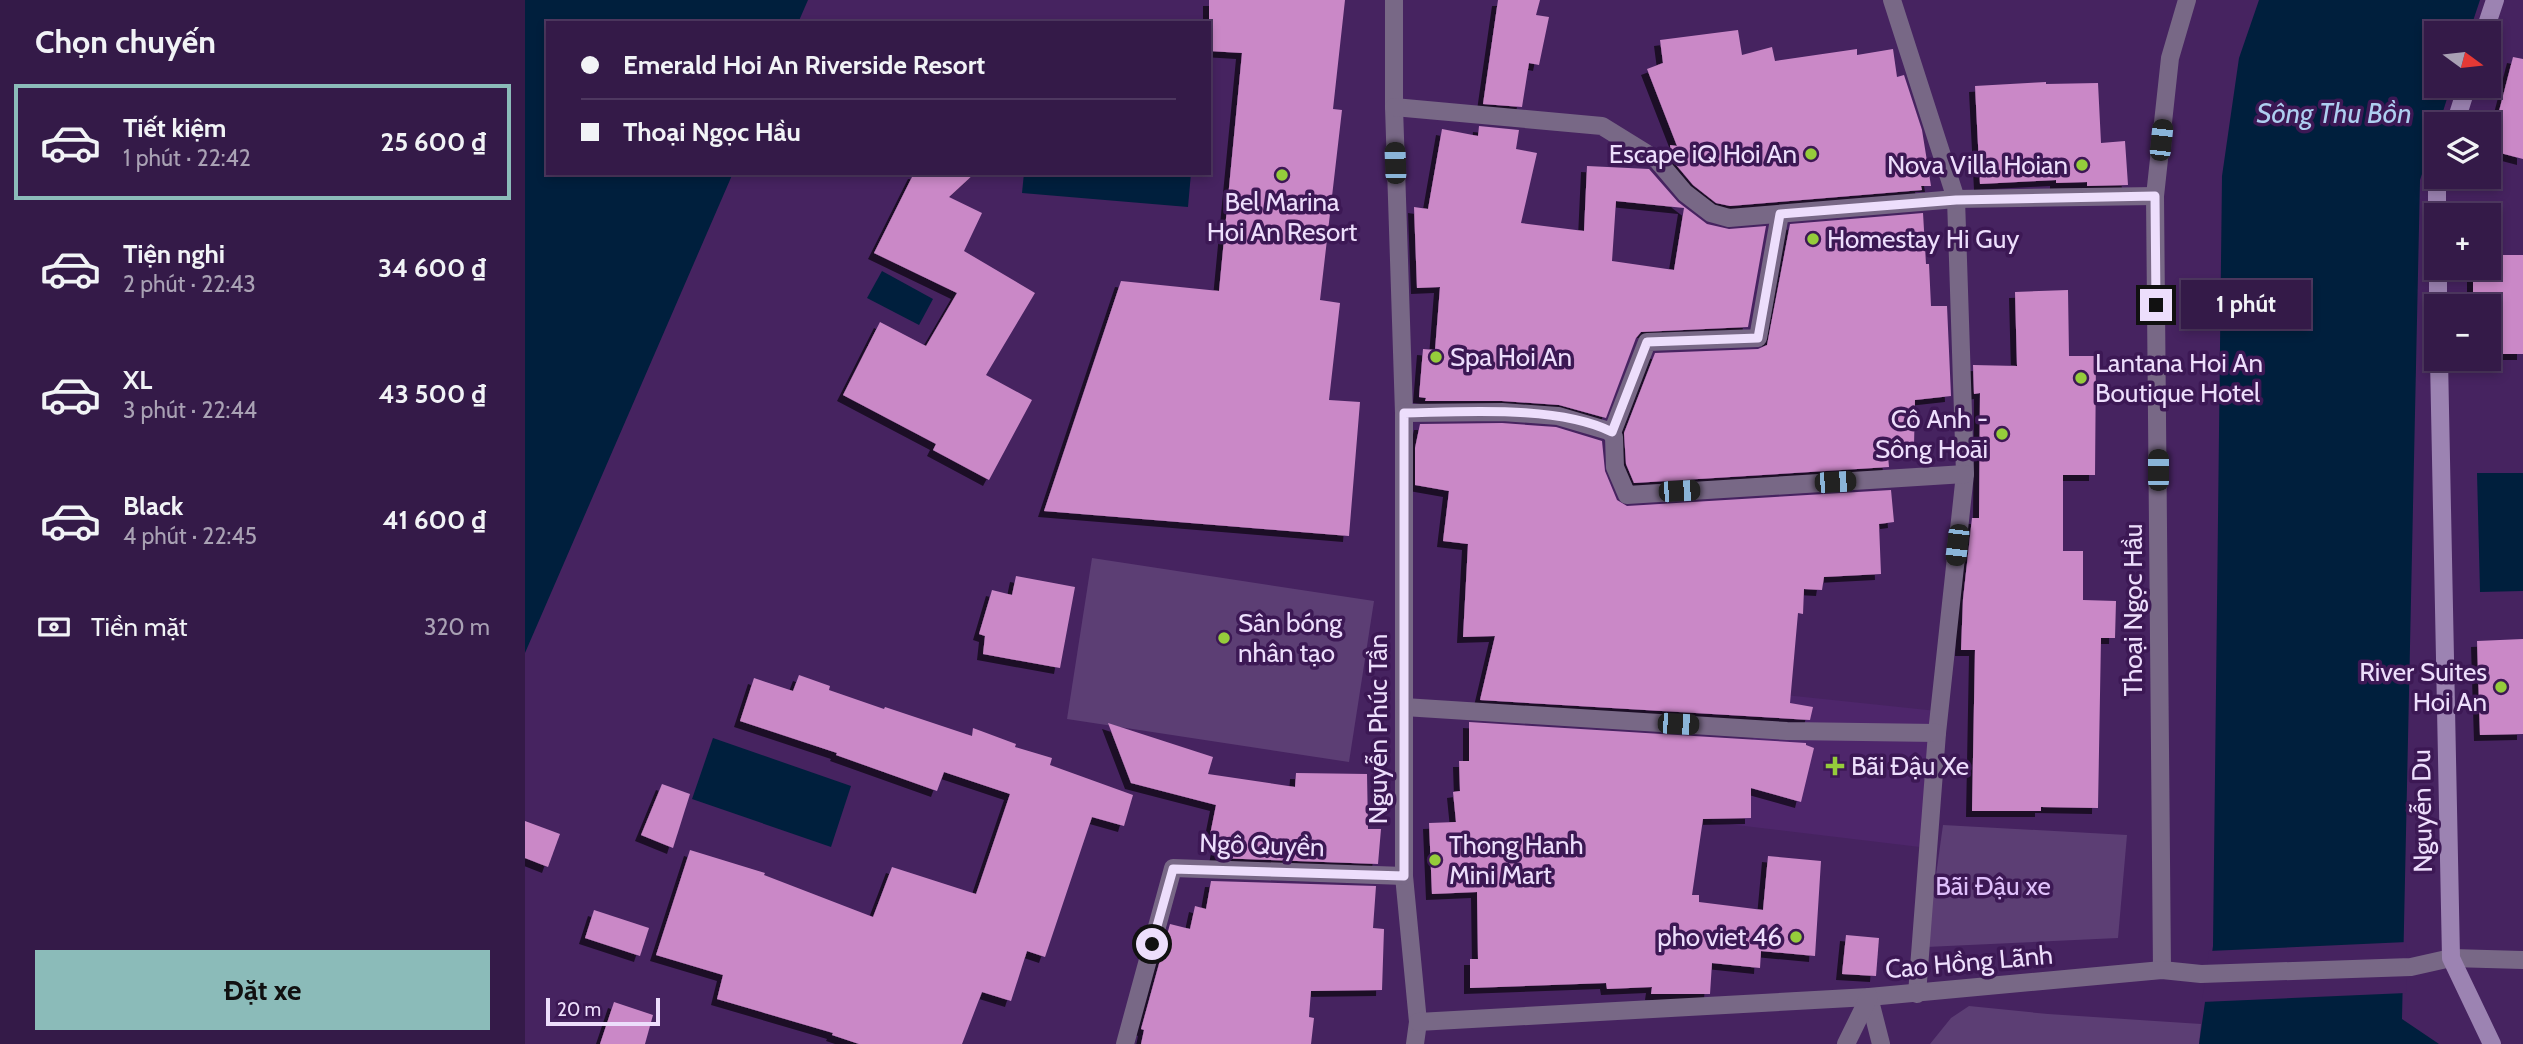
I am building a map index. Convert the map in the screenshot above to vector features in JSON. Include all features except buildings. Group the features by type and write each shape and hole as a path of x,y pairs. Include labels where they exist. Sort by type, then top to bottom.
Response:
{"street":[{"name":"Nguyễn Phúc Tần","path":"1394,0 1394,107 1404,413 1404,876 1418,1022 1415,1044"},
{"path":"1892,0 1956,200 1965,474 1937,733 1917,994"},
{"name":"Thoại Ngọc Hầu","path":"2162,970 2155,196 2170,58 2187,0"},
{"path":"2488,21 2495,0"},
{"path":"1394,107 1602,126 1657,160 1685,193 1711,213 1729,218 1956,200 2155,196"},
{"path":"1780,214 1758,338 1647,342 1612,432 1615,467 1627,495 1965,474"},
{"name":"Nguyễn Du","path":"2439,371 2451,958 2492,1044"},
{"path":"1404,413 1502,412 1557,416 1612,432"},
{"path":"1404,707 1787,731 1937,733"},
{"name":"Ngô Quyền","path":"1125,1044 1173,869 1404,876"},
{"name":"Cao Hồng Lãnh","path":"1418,1022 1917,994 2162,970 2201,974 2411,967 2451,958 2523,960"},
{"path":"1846,1044 1869,997"},
{"path":"1869,997 1881,1044"}],"shaded area":[{"name":"Bãi Đậu Xe","path":"1776,694 1937,711 1920,847 1711,822"}],"green space":[{"name":"Sân bóng nhân tạo","path":"1092,558 1374,601 1349,762 1067,719"},
{"name":"Bãi Đậu xe","path":"1943,825 2127,835 2118,938 1926,947"},
{"path":"1969,1006 2201,1024 2199,1044 1930,1044 1951,1018"}],"water":[{"path":"525,0 808,0 799,21 546,21 546,175 732,175 525,653"},
{"name":"Sông Thu Bồn","path":"2259,0 2480,0 2473,21 2424,21 2424,98 2447,98 2443,112 2424,112 2424,168 2420,180 2402,1019 2439,1044 2199,1044 2213,946 2222,176 2239,58"},
{"path":"1024,175 1191,175 1188,207 1022,193"},
{"path":"882,271 933,299 919,325 867,298"},
{"path":"2477,473 2523,473 2523,591 2480,592"},
{"path":"713,738 851,786 831,847 692,799"}],"pier":[{"path":"2407,942 2406,993 2202,1002 2209,951"}],"place":[{"name":"Escape iQ Hoi An","path":"1811,154"},
{"name":"Nova Villa Hoian","path":"2082,165"},
{"name":"Bel Marina Hoi An Resort","path":"1282,175"},
{"name":"Homestay Hi Guy","path":"1813,239"},
{"name":"Spa Hoi An","path":"1436,357"},
{"name":"Lantana Hoi An Boutique Hotel","path":"2081,378"},
{"name":"Cô Anh - Sông Hoāi","path":"2002,434"},
{"name":"Sân bóng nhân tạo","path":"1224,638"},
{"name":"River Suites Hoi An","path":"2501,687"},
{"name":"Bãi Đậu Xe","path":"1835,766"},
{"name":"Thong Hanh Mini Mart","path":"1435,860"},
{"name":"pho viet 46","path":"1796,937"}],"route":[{"path":"1152,944 1173,869 1404,876 1404,413 1502,412 1557,416 1612,432 1647,342 1758,338 1780,214 1956,200 2155,196 2156,305"}]}
